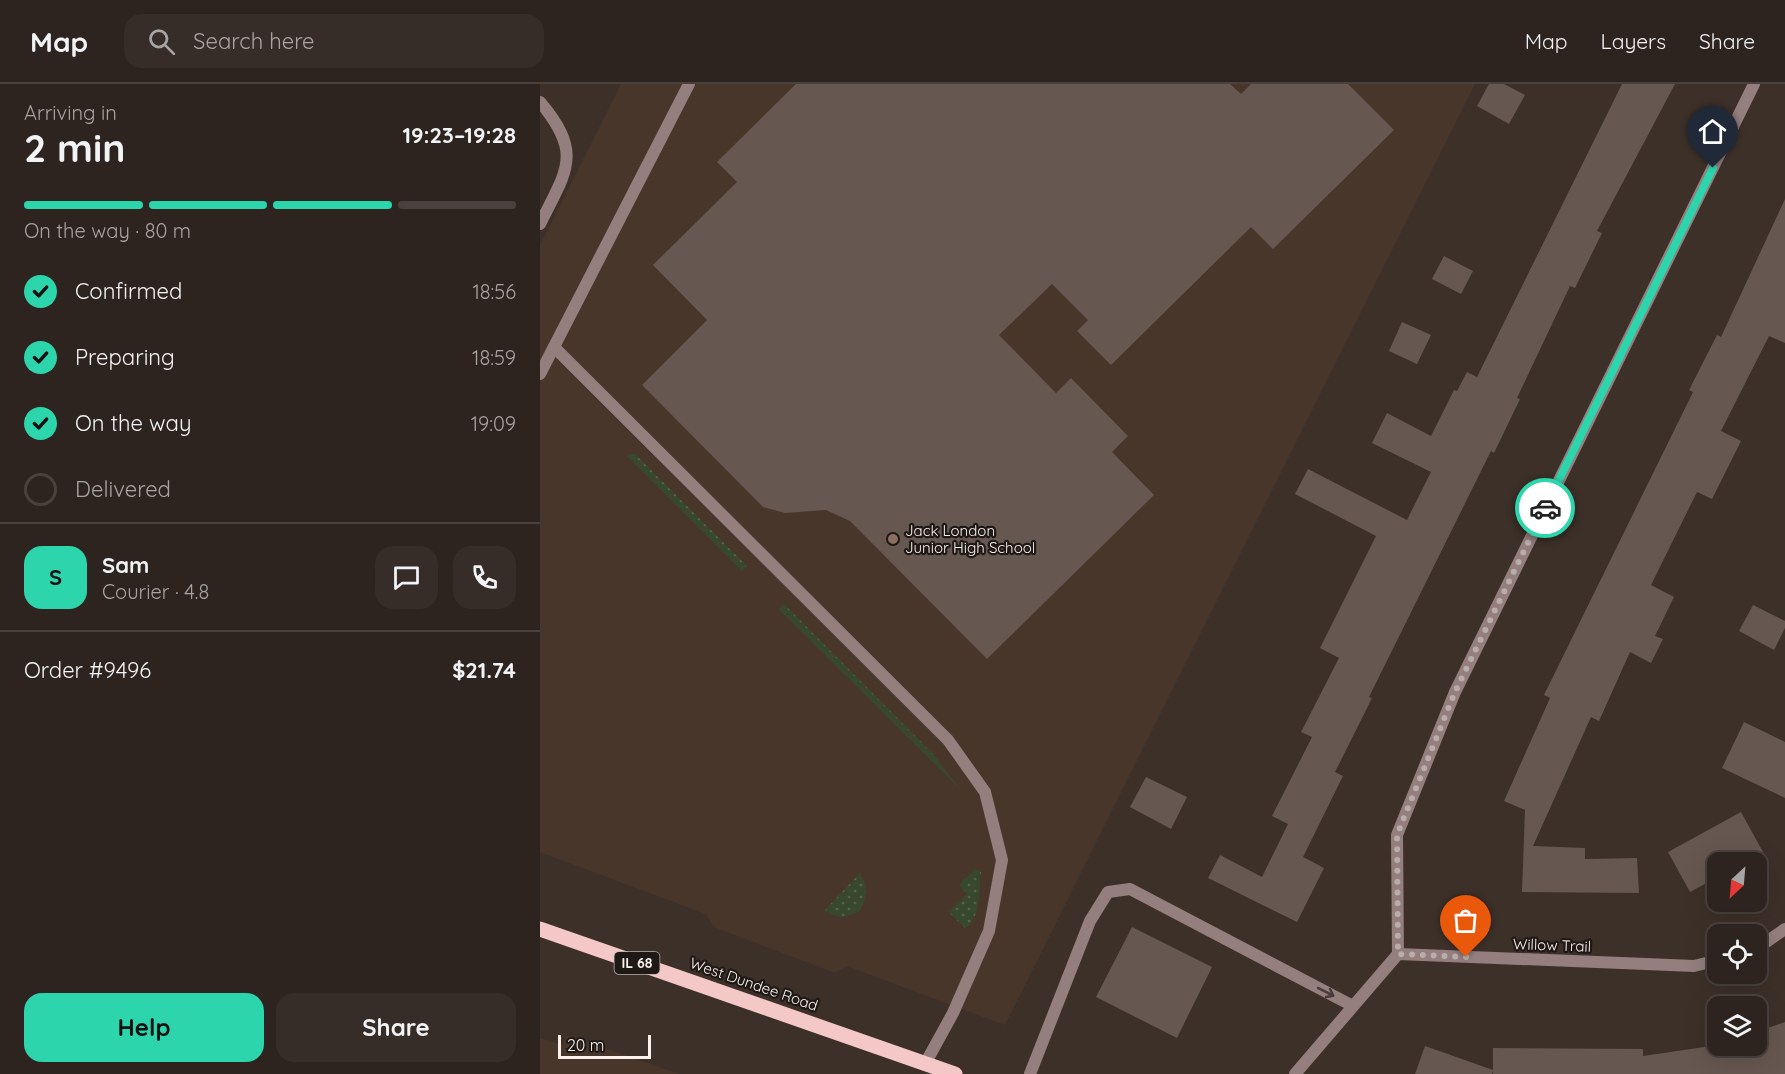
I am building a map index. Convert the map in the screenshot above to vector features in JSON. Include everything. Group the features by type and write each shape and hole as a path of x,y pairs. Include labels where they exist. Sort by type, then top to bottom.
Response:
{"main road":[{"name":"West Dundee Road","path":"540,929 956,1074"}],"street":[{"path":"540,374 689,84"},
{"path":"1295,1074 1398,954 1397,835 1455,692 1754,84"},
{"path":"540,102 560,129 566,144 568,167 540,224"},
{"path":"554,347 948,740 985,792 1002,860 989,932 953,1013 925,1064"},
{"path":"1029,1074 1090,921 1108,892 1130,889 1353,1006"},
{"path":"1767,941 1785,929"},
{"name":"Willow Trail","path":"1398,954 1694,966 1707,963"}],"shaded area":[{"name":"Jack London Junior High School","path":"621,84 1475,84 1005,1025 847,966 835,973 714,927 706,914 540,852 540,245"},
{"path":"567,1035 679,1074 540,1074 540,1038 562,1045"}],"green space":[{"path":"635,454 747,566 742,571 627,456"},
{"path":"784,604 933,754 960,789 779,609"},
{"path":"975,869 981,872 977,911 965,928 949,912 967,894 959,885"},
{"path":"860,873 865,883 866,893 858,912 842,918 824,911"}],"building":[{"path":"796,84 1230,84 1241,94 1251,84 1348,84 1394,130 1273,249 1251,227 1111,365 1077,331 1088,320 1052,284 999,335 1056,393 1071,378 1128,436 1112,452 1154,495 987,659 850,521 826,510 785,513 763,507 642,385 707,320 653,265 737,182 717,162"},
{"path":"1489,84 1504,84 1525,95 1509,124 1477,106"},
{"path":"1622,84 1675,84 1597,231 1602,233 1575,288 1570,286 1517,398 1520,399 1494,453 1491,451 1369,697 1372,698 1335,772 1343,776 1303,857 1324,868 1297,922 1208,878 1220,855 1262,877 1288,824 1272,816 1312,737 1301,732 1339,658 1320,648 1376,536 1295,494 1308,469 1407,520 1431,472 1372,443 1387,413 1431,436 1454,390 1457,391 1467,372 1477,377"},
{"path":"1785,199 1785,343 1769,336 1721,431 1741,441 1712,499 1697,492 1651,585 1674,597 1655,636 1663,639 1651,663 1630,652 1599,721 1591,717 1533,846 1585,848 1585,859 1637,858 1639,893 1522,892 1525,810 1504,801 1550,698 1544,695 1693,392 1689,390 1717,335 1721,337"},
{"path":"1444,256 1473,271 1461,294 1432,279"},
{"path":"1402,322 1431,335 1417,364 1389,351"},
{"path":"1753,605 1785,621 1785,628 1774,650 1739,631"},
{"path":"1744,722 1785,742 1785,798 1722,768"},
{"path":"1146,777 1187,797 1171,829 1130,807"},
{"path":"1741,812 1763,852 1707,852 1707,883 1690,892 1668,852"},
{"path":"1132,927 1212,967 1177,1038 1096,997"},
{"path":"1785,1022 1785,1074 1493,1074 1493,1071 1492,1074 1415,1074 1425,1046 1493,1070 1493,1048 1643,1049 1643,1056 1707,1047 1707,1056 1767,1056 1767,1028"}],"way so far":[{"path":"1466,957 1398,954 1397,835 1455,692 1545,508"}],"place":[{"name":"Jack London Junior High School","path":"893,539"}],"route":[{"path":"1545,508 1713,168"}]}
